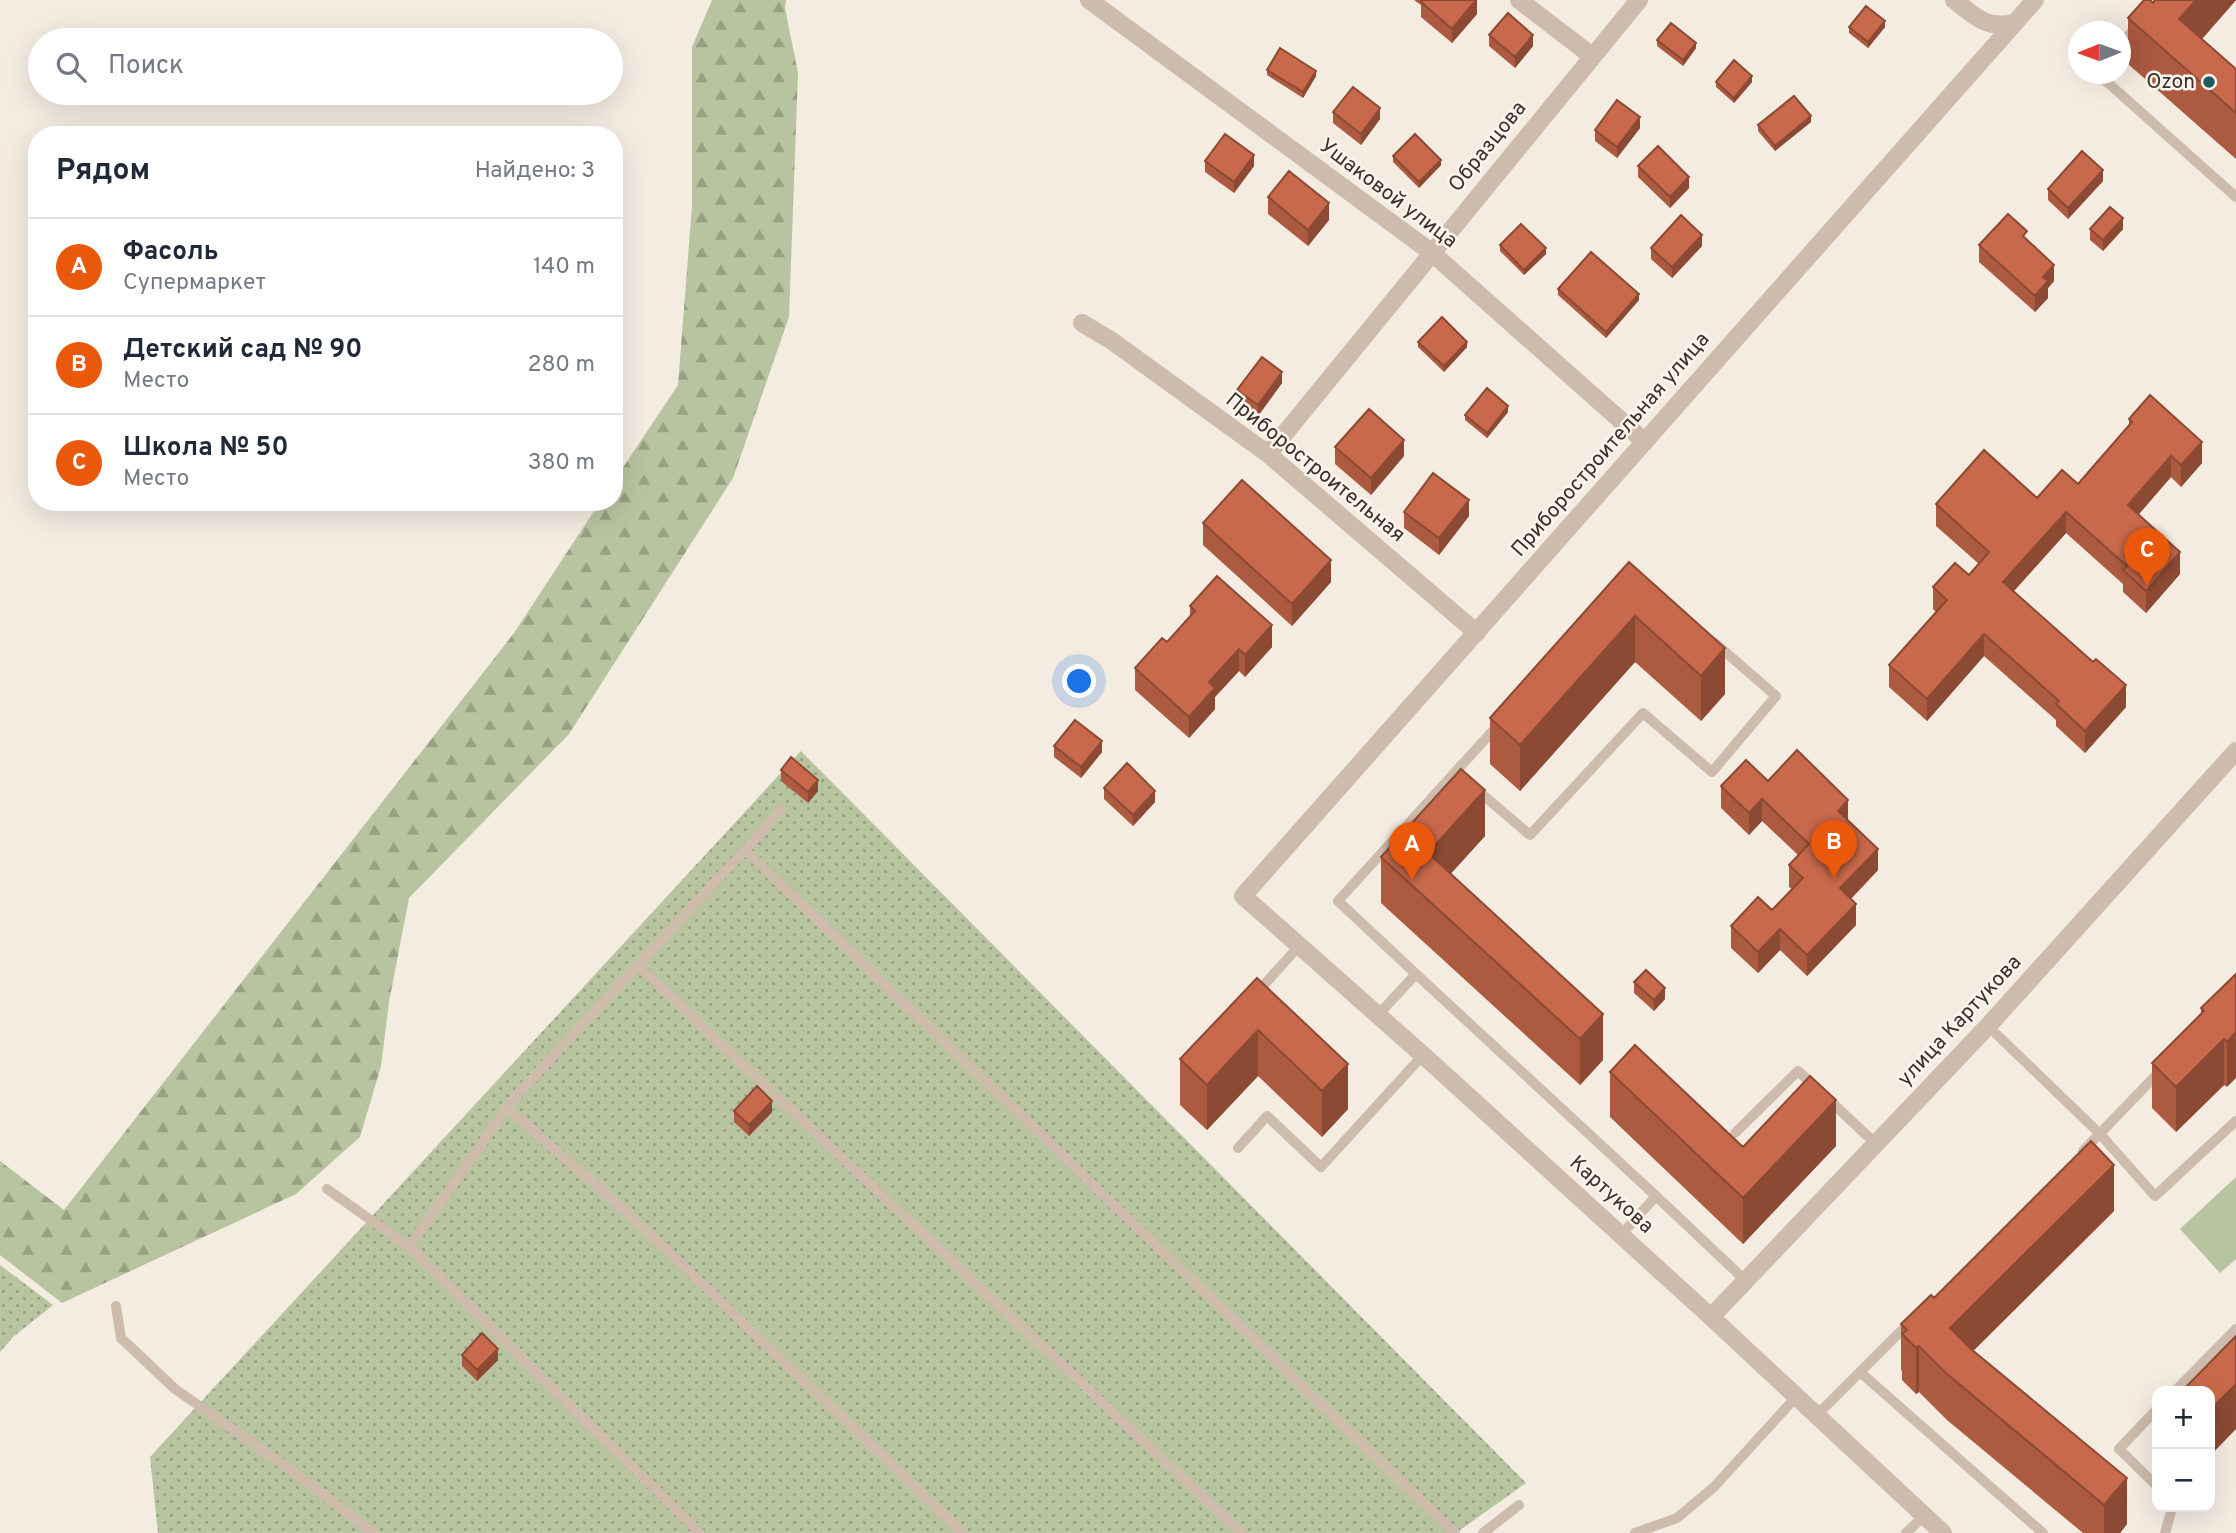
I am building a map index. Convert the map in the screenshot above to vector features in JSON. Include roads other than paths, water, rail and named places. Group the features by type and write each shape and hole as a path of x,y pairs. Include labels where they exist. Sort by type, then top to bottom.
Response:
{"street":[{"name":"Ушаковой улица","path":"1089,0 1431,252 1644,442"},
{"path":"1519,0 1592,56"},
{"name":"Образцова","path":"1268,454 1639,0"},
{"path":"1954,0 1985,23 1997,26 2013,23"},
{"name":"Приборостроительная улица","path":"1243,896 2035,0"},
{"name":"Приборостроительная","path":"1082,323 1112,341 1268,454 1477,632"},
{"name":"улица Картукова","path":"1711,1317 1988,1026 2236,751"},
{"name":"Картукова","path":"1243,896 1621,1235 1943,1533"}],"lane":[{"path":"2131,33 2142,21"},
{"path":"2109,84 2236,197"},
{"path":"1456,772 1530,835 1643,713 1712,772 1776,696 1705,635"},
{"path":"1503,719 1338,901 1746,1281"},
{"path":"409,1247 506,1108 782,810"},
{"path":"745,850 1455,1533"},
{"path":"1243,1009 1298,947"},
{"path":"637,965 1241,1533"},
{"path":"1377,1016 1416,974"},
{"path":"1988,1026 2100,1134 2155,1196 2236,1121"},
{"path":"1238,1148 1267,1116 1321,1167 1423,1055"},
{"path":"2071,1163 2173,1058"},
{"path":"1735,1133 1798,1071 1876,1144"},
{"path":"506,1108 630,1215 963,1533"},
{"path":"327,1189 409,1247 700,1533"},
{"path":"1621,1235 1656,1196"},
{"path":"116,1306 121,1338 175,1389 298,1474 373,1533"},
{"path":"1816,1416 1918,1315"},
{"path":"2180,1386 2236,1329"},
{"path":"1860,1372 2043,1533"},
{"path":"1635,1533 1677,1518 1714,1487 1796,1397"},
{"path":"2152,1414 2119,1449 2152,1481"},
{"path":"1483,1533 1519,1505"},
{"path":"2165,1533 2170,1512"},
{"path":"1906,1533 1924,1516"}],"place":[{"name":"Ozon","path":"2209,82"},
{"name":"Школа № 50","path":"2147,586"},
{"name":"Детский сад № 90","path":"1834,878"},
{"name":"Фасоль","path":"1412,880"}]}
